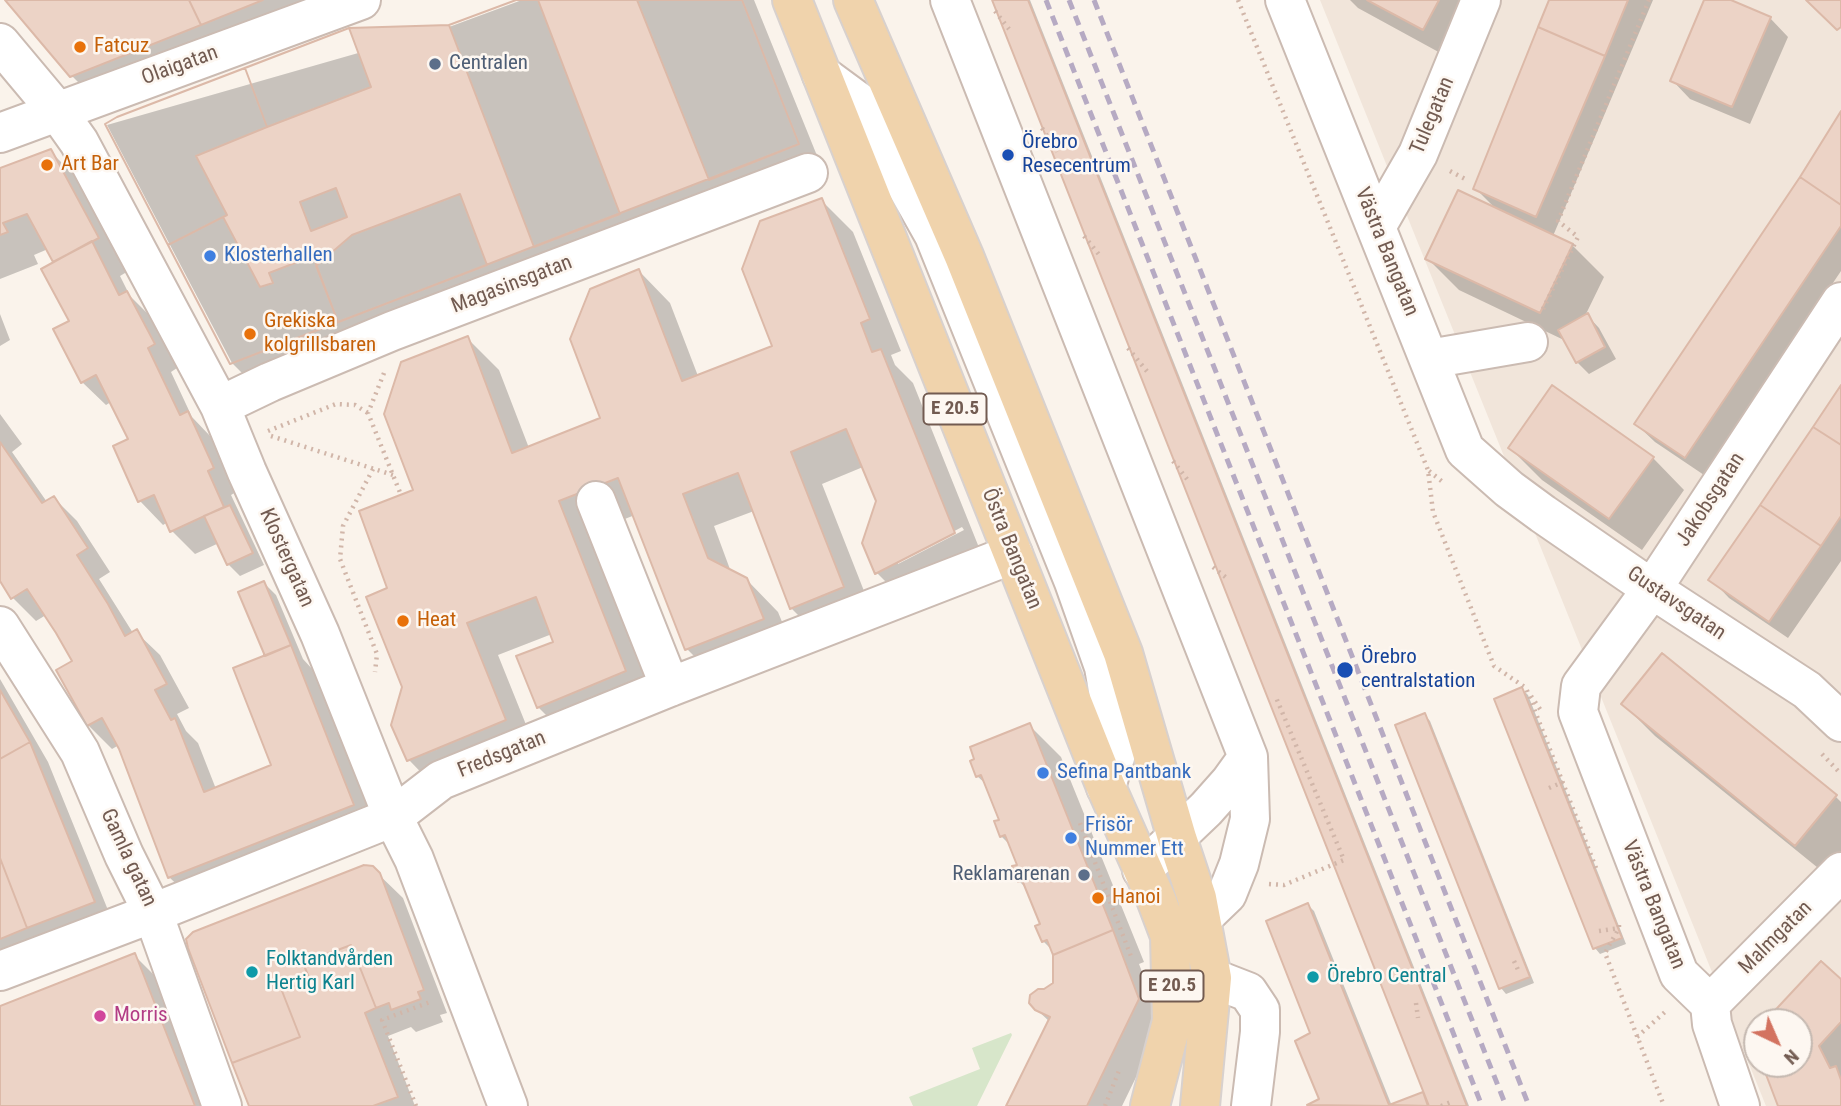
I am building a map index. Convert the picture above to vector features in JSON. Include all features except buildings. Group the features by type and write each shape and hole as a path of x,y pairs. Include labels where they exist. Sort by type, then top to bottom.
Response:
{"main road":[{"name":"Östra Bangatan","path":"792,0 1106,787 1170,936 1172,1021 1150,1106"},
{"name":"E 20.5","path":"853,0 964,256 1123,653 1197,898 1212,978 1200,1106"}],"street":[{"name":"Olaigatan","path":"0,133 361,0"},
{"path":"950,0 1248,757 1250,818 1239,864 1227,894 1201,919"},
{"name":"Västra Bangatan","path":"1285,0 1465,450 1509,489"},
{"name":"Tulegatan","path":"1376,227 1418,154 1482,0"},
{"name":"Klostergatan","path":"0,43 57,111 79,142 220,406 320,634 393,817 414,859 508,1106"},
{"path":"822,75 860,103 934,235 1073,582 1104,667 1118,747 1106,787"},
{"name":"Magasinsgatan","path":"220,406 392,331 808,173"},
{"name":"Jakobsgatan","path":"1580,696 1581,686 1652,589 1841,302"},
{"path":"1429,359 1528,342"},
{"name":"Gustavsgatan","path":"1509,489 1652,589 1807,690 1841,722"},
{"path":"596,500 670,687"},
{"name":"Fredsgatan","path":"0,971 393,817 441,780 670,687 1013,554"},
{"name":"Gamla gatan","path":"0,626 80,752 124,855 153,913 222,1106"},
{"name":"Västra Bangatan","path":"1580,696 1578,712 1679,974 1710,1004"},
{"path":"1142,870 1206,810 1248,757"},
{"name":"Malmgatan","path":"1710,1004 1841,872"},
{"path":"1212,978 1248,992 1260,1010 1251,1106"},
{"path":"1710,1004 1712,1024 1740,1106"}],"path":[{"path":"1238,0 1428,470 1433,512 1494,666 1526,688 1544,716"},
{"path":"1528,342 1578,237 1558,221 1649,0"},
{"path":"995,10 1009,29"},
{"path":"1035,119 1057,152"},
{"path":"1078,230 1101,257"},
{"path":"1128,348 1150,375"},
{"path":"368,413 387,365"},
{"path":"394,475 264,433 336,404 355,405 368,413 394,475 401,495"},
{"path":"1172,460 1190,483"},
{"path":"373,469 343,526 340,559 377,654 375,676"},
{"path":"1212,567 1229,580"},
{"path":"1526,688 1601,879"},
{"path":"1260,884 1283,885 1344,860 1275,695"},
{"path":"1549,788 1563,782"},
{"path":"1615,916 1619,928 1605,953 1664,1106"},
{"path":"1600,931 1626,925"},
{"path":"1514,961 1519,972"},
{"path":"416,1106 382,1020 463,989"},
{"path":"1416,1003 1418,1018"},
{"path":"1441,1105 1451,1102"}],"shaded area":[{"path":"1320,0 1841,0 1841,1106 1766,1106 1755,1078 1813,1078 1813,1008 1743,1008 1743,1049"}],"green space":[{"path":"1011,1033 977,1106 913,1106 909,1097 980,1069 972,1048"}],"railway":[{"path":"1046,0 1482,1106"},
{"path":"1069,0 1506,1106"},
{"path":"1094,0 1529,1106"}],"place":[{"name":"Fatcuz","path":"80,47"},
{"name":"Centralen","path":"435,64"},
{"name":"Örebro Resecentrum","path":"1008,155"},
{"name":"Art Bar","path":"47,165"},
{"name":"Klosterhallen","path":"210,256"},
{"name":"Grekiska kolgrillsbaren","path":"250,334"},
{"name":"Heat","path":"403,621"},
{"name":"Örebro centralstation","path":"1345,670"},
{"name":"Sefina Pantbank","path":"1043,773"},
{"name":"Frisör Nummer Ett","path":"1071,838"},
{"name":"Reklamarenan","path":"1084,875"},
{"name":"Hanoi","path":"1098,898"},
{"name":"Folktandvården Hertig Karl","path":"252,972"},
{"name":"Örebro Central","path":"1313,977"},
{"name":"Morris","path":"100,1016"}]}
